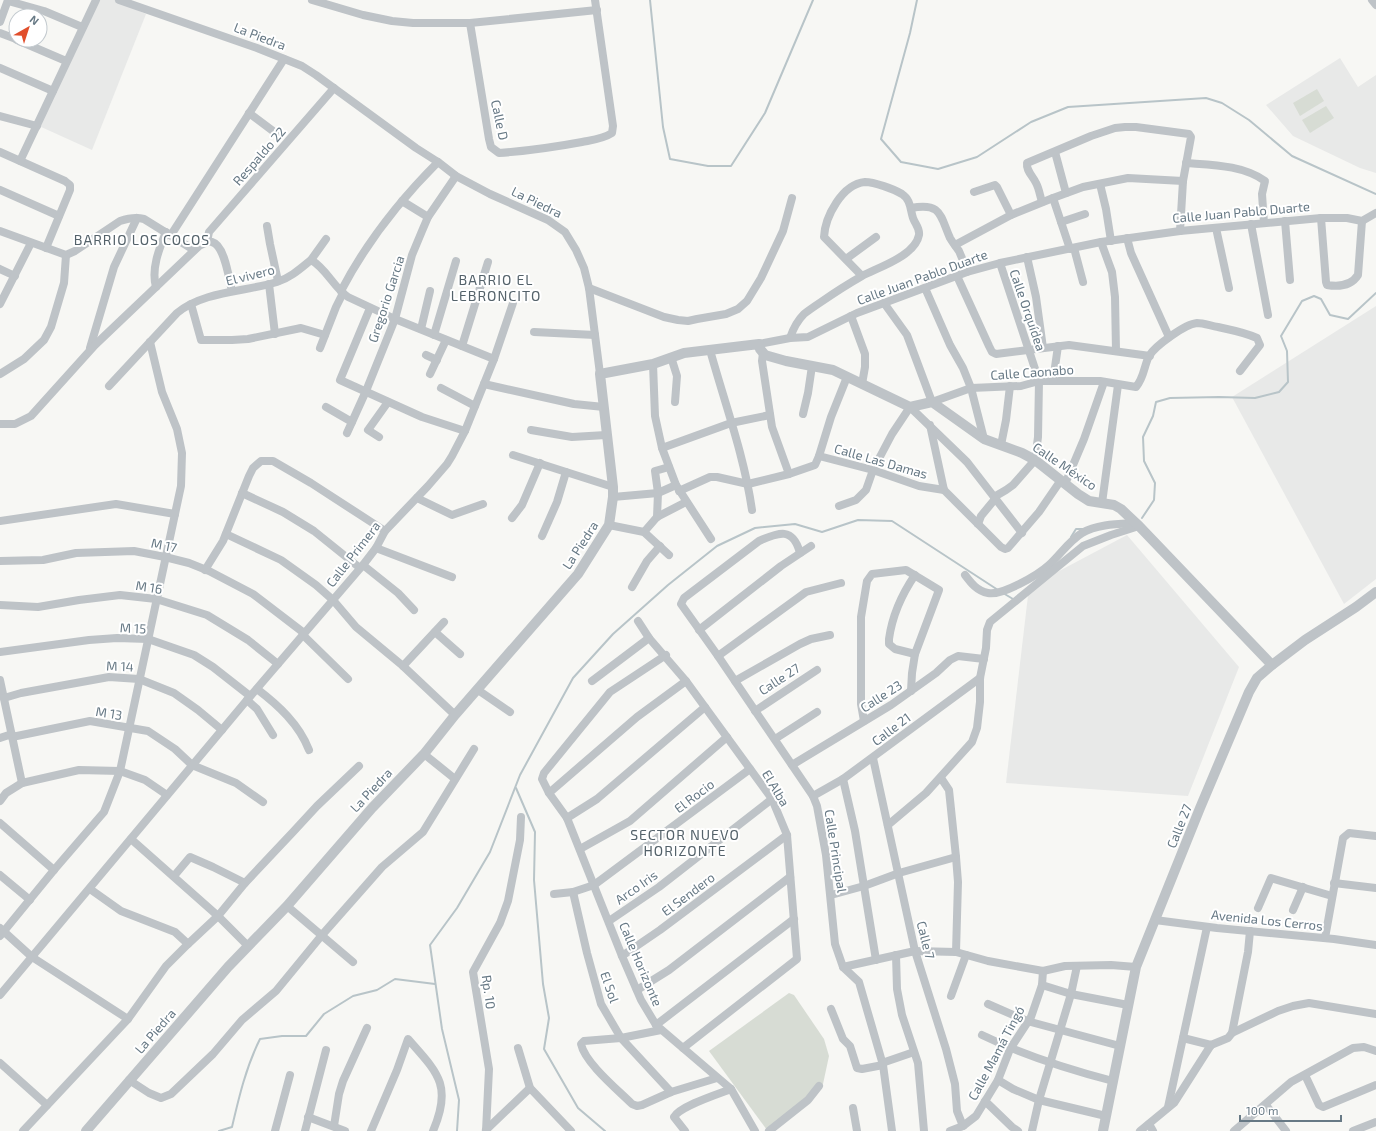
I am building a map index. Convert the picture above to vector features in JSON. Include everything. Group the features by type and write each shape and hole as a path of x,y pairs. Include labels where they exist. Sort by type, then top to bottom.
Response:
{"street":[{"path":"20,161 96,0"},
{"name":"La Piedra","path":"86,1131 228,967 287,906 372,808 424,754 455,715 578,574 609,525 613,497 604,407 589,288 584,268 569,237 560,228 456,176 302,66 257,48 119,0"},
{"path":"312,0 347,11 392,21 470,24 597,10 595,0"},
{"path":"1372,0 1376,6"},
{"path":"0,22 8,1 44,11 82,28"},
{"name":"Calle D","path":"470,24 491,147 500,153 527,151 601,138 612,133 613,126 597,10"},
{"path":"36,48 66,61"},
{"path":"156,287 156,260 169,234 250,113 284,59"},
{"path":"0,68 53,90"},
{"name":"Respaldo 22","path":"207,242 209,232 334,88"},
{"path":"250,113 277,134"},
{"path":"0,116 37,126"},
{"path":"1042,202 1037,184 1026,165 1027,163 1047,154 1056,152 1091,136 1115,128 1136,127 1191,135 1183,181 1180,231"},
{"path":"0,152 70,184 70,190 46,248"},
{"path":"1056,152 1066,193"},
{"path":"320,348 342,292 358,261 413,187 438,162"},
{"path":"1186,163 1235,168 1255,175 1265,181 1262,194 1264,223"},
{"name":"Gregorio Garcia","path":"347,434 395,319 412,256 428,217 456,176"},
{"path":"955,245 1011,215 1083,187 1128,178 1183,181"},
{"path":"790,338 794,326 804,314 862,276 903,256 916,244 919,234 918,226 913,218 910,203 903,194 869,182 862,183 849,190 836,203 825,226 824,237 862,276"},
{"path":"1100,184 1111,241"},
{"path":"974,192 995,185 1011,215"},
{"path":"0,190 59,216"},
{"path":"589,288 664,317 678,320 688,321 726,314 738,309 747,301 761,278 783,230 792,198"},
{"path":"1052,198 1072,248 1083,282"},
{"path":"402,201 428,217"},
{"path":"911,208 927,207 939,213 968,272"},
{"path":"1321,218 1327,285 1350,285 1358,275 1362,221 1376,213"},
{"path":"1061,222 1086,214"},
{"path":"0,231 66,255 75,251 120,221 128,218 138,218 169,234 194,250"},
{"path":"90,351 114,267 138,218"},
{"name":"Calle Juan Pablo Duarte","path":"600,374 653,364 684,353 710,350 761,349 790,338 808,337 851,316 968,272 1000,263 1101,242 1180,231 1321,218 1347,218 1362,221"},
{"path":"1285,221 1290,280"},
{"path":"1251,224 1268,315"},
{"path":"267,226 278,282"},
{"path":"1216,228 1229,288"},
{"path":"846,260 876,237"},
{"path":"1127,238 1131,252 1169,336"},
{"name":"El vivero","path":"109,386 177,313 191,304 232,291 278,282 296,272 311,260 326,239"},
{"path":"0,424 15,424 31,416 90,351 194,250 207,242 212,242 217,245 222,252 232,291"},
{"path":"1101,242 1112,272 1115,297 1116,351"},
{"path":"0,304 31,243"},
{"path":"0,374 24,359 44,340 51,327 64,283 66,255"},
{"path":"1027,257 1036,297 1043,348"},
{"path":"311,260 325,272 342,292 370,308 494,359"},
{"path":"434,335 456,261"},
{"path":"462,346 488,262"},
{"name":"Calle Orquídea","path":"1000,263 1039,381 1038,437 1034,460"},
{"path":"0,269 15,276"},
{"path":"957,276 992,352 996,354 1069,345 1150,356 1158,345 1169,336 1195,323 1236,330 1257,338 1260,345 1240,371"},
{"path":"269,284 275,334"},
{"path":"925,288 971,388 984,439"},
{"path":"421,329 430,291"},
{"name":"Calle Primera","path":"0,995 167,795 361,567 376,548 386,531 447,464 465,431 494,359 513,303"},
{"path":"839,506 856,500 862,496 866,490 873,470 892,434 910,407 932,402 907,335 884,303"},
{"path":"191,304 201,340 232,340 275,334 301,328 325,335"},
{"path":"370,308 340,378 341,380 422,417 465,431"},
{"path":"851,316 865,354 865,367 862,384"},
{"path":"534,332 595,335"},
{"path":"430,374 446,340"},
{"path":"128,1019 32,957 2,932 104,812 120,771 181,486 182,453 177,429 162,392 150,342"},
{"path":"1053,381 1058,346"},
{"path":"761,349 786,361 833,370 910,407 967,462 1022,533"},
{"path":"761,349 772,427 789,474"},
{"path":"710,350 742,457 752,510"},
{"path":"426,355 437,360"},
{"name":"Calle Caonabo","path":"932,402 971,388 1021,386 1039,381 1104,382 1136,387 1140,382 1150,356"},
{"path":"671,358 677,376 675,402"},
{"path":"653,364 655,416 662,448 677,488 711,539"},
{"path":"803,414 812,366"},
{"path":"819,456 830,417 847,377"},
{"path":"930,425 944,490 1005,549 1008,548 1022,533 1063,482 1084,439 1104,382"},
{"path":"484,384 574,404 604,407"},
{"path":"1102,503 1118,384"},
{"path":"1001,445 1010,386"},
{"path":"441,388 475,406"},
{"path":"379,437 368,430 388,402"},
{"name":"Calle México","path":"932,402 984,439 1022,453 1034,460 1089,501 1114,505 1127,513 1272,665"},
{"path":"326,407 352,422"},
{"path":"662,448 731,423 770,415"},
{"path":"531,430 572,437 606,436"},
{"path":"513,455 613,487"},
{"name":"Calle Las Damas","path":"613,497 658,493 710,477 717,477 748,484 789,474 816,465 819,456 873,470 920,486 944,490"},
{"path":"978,524 994,498 1013,485 1034,460"},
{"path":"205,570 223,541 253,468 261,461 273,461 311,483 386,531"},
{"path":"512,518 522,505 540,463"},
{"path":"657,517 658,493 655,471 669,467"},
{"path":"542,536 557,502 566,472"},
{"path":"242,494 283,512 314,531 398,593 414,610"},
{"path":"417,498 452,515 483,504"},
{"path":"644,532 657,517 686,502"},
{"path":"0,522 116,504 175,514"},
{"path":"965,574 972,584 980,590 989,593 997,593 1031,579 1048,566 1073,539 1083,532 1100,526 1137,523"},
{"path":"888,825 926,793 972,742 977,728 980,702 980,678 984,659 987,630 990,622 1083,546 1137,523"},
{"path":"609,525 644,532 670,555"},
{"name":"Calle Principal","path":"800,553 798,544 790,535 780,533 759,541 690,593 684,598 681,604 813,796 817,806 826,854 831,895 834,944 843,967 859,982 882,1064 892,1131"},
{"path":"226,534 281,560 316,585 333,600 356,628 403,666 455,715"},
{"path":"632,587 647,561 660,546"},
{"path":"699,630 781,566 811,546"},
{"path":"376,548 452,577"},
{"name":"M 17","path":"0,561 43,560 76,553 134,551 189,563 253,594 304,634 348,679"},
{"path":"864,721 861,704 861,617 867,581 872,574 906,570 939,590 915,654 911,691"},
{"path":"915,575 907,587 898,606 889,640 890,644 895,649 915,654"},
{"path":"718,656 806,592 841,583"},
{"name":"Calle 27","path":"1103,1131 1136,967 1249,692 1257,678 1272,665 1305,640 1356,607 1376,592"},
{"name":"M 16","path":"0,605 38,607 120,595 156,599 207,615 248,640 278,664"},
{"name":"El Alba","path":"638,621 649,638 666,655 686,681 772,799 786,835 797,959 683,1048"},
{"path":"403,666 444,622"},
{"path":"435,632 460,654"},
{"path":"735,681 810,639 830,635"},
{"name":"M 15","path":"0,652 89,640 117,638 148,639 194,655 213,667 249,698 273,735"},
{"path":"592,681 649,638"},
{"name":"Calle Horizonte","path":"666,655 610,692 544,773 542,779 549,793 567,818 622,956 637,990 658,1028 731,1089 755,1131"},
{"name":"Calle 23","path":"792,765 891,705 936,673 950,660 958,656 984,659"},
{"name":"Calle 27","path":"755,711 817,670"},
{"name":"M 14","path":"2,697 109,676 140,679 174,693 222,730"},
{"name":"Calle 21","path":"813,796 843,779 873,758 980,678"},
{"path":"0,680 2,697 22,783"},
{"path":"549,793 638,717 686,681"},
{"path":"257,689 287,714 304,739 309,750"},
{"path":"478,690 510,712"},
{"path":"567,818 597,798 705,707"},
{"path":"775,739 816,712"},
{"name":"M 13","path":"0,738 90,721 148,731 175,748 192,766"},
{"path":"580,849 630,821 727,737"},
{"path":"129,1080 148,1094 161,1098 171,1094 213,1054 242,1020 276,991 322,935 382,867 423,832 474,749"},
{"path":"424,754 455,779"},
{"name":"Calle 7","path":"873,758 915,951 946,1049 955,1084 957,1111 963,1126"},
{"path":"192,766 236,784 263,802"},
{"path":"23,1131 128,1019 166,966 218,916 246,883 317,806 359,766"},
{"name":"El Rocio","path":"554,894 574,892 594,885 750,769"},
{"path":"0,801 6,793 22,783 79,770 120,771 145,780 167,795"},
{"path":"941,778 949,790 956,857 958,882 956,952"},
{"path":"843,779 855,831 876,960"},
{"name":"Arco Iris","path":"609,921 659,887 772,799"},
{"name":"Rp. 10","path":"487,1131 489,1069 473,972 500,923 508,901 520,840 521,817"},
{"path":"0,823 54,870"},
{"path":"1325,938 1343,838 1349,833 1376,836"},
{"name":"El Sendero","path":"622,956 660,930 786,835"},
{"path":"131,839 218,916 248,946"},
{"path":"174,876 190,857 246,883"},
{"path":"831,895 864,886 898,873 956,857"},
{"path":"0,874 30,900"},
{"path":"637,990 669,970 790,877"},
{"path":"1258,908 1271,878 1332,896"},
{"path":"1334,883 1376,888"},
{"path":"1293,910 1303,887"},
{"path":"90,888 121,911 175,932 188,944"},
{"name":"El Sol","path":"574,892 587,953 601,1004 621,1038 671,1092"},
{"path":"287,906 353,962"},
{"path":"717,1078 671,1092 637,1106 632,1104 596,1068 582,1050 581,1044 584,1041 621,1038 658,1028 794,919"},
{"name":"Avenida Los Cerros","path":"1155,920 1207,927 1325,938 1376,945"},
{"path":"1168,1107 1207,927"},
{"path":"1232,1033 1248,952 1250,931"},
{"path":"843,967 915,951 956,952 988,961 1043,971 1056,967 1111,964 1136,967"},
{"path":"896,955 897,989 901,1008 918,1063 924,1131"},
{"path":"951,996 966,955"},
{"path":"1033,1130 1039,1100 1071,994 1077,966"},
{"name":"Calle Mamá Tingó","path":"950,1131 963,1126 976,1116 998,1080 1010,1049 1031,1017 1042,985 1043,971"},
{"path":"1042,985 1071,994 1128,1005"},
{"path":"1140,1131 1151,1128 1168,1107 1174,1103 1211,1045 1228,1038 1232,1033 1278,1011 1309,1003 1376,1014"},
{"path":"988,1004 1027,1021 1120,1046"},
{"path":"831,1009 843,1039 850,1046 857,1068 862,1069 882,1064 914,1052"},
{"path":"334,1126 343,1080 367,1028"},
{"path":"982,1035 1010,1049 1050,1064 1113,1081"},
{"path":"1183,1038 1211,1045"},
{"path":"371,1131 397,1070 408,1039 430,1064 440,1083 443,1096 433,1131"},
{"path":"1234,1131 1291,1082 1353,1048 1364,1047 1376,1051"},
{"path":"518,1048 530,1088 571,1131"},
{"path":"305,1131 326,1050"},
{"path":"0,1063 47,1105"},
{"path":"276,1131 290,1075"},
{"path":"1305,1075 1319,1105 1323,1106 1376,1085"},
{"path":"998,1080 1013,1089 1039,1100 1106,1116"},
{"path":"769,1131 776,1127 808,1100 820,1086"},
{"path":"487,1131 530,1088"},
{"path":"685,1131 674,1117 676,1113 684,1108 731,1089"},
{"path":"985,1101 1018,1131"},
{"path":"1266,1104 1286,1131"},
{"path":"853,1108 857,1131"},
{"path":"308,1117 345,1131"},
{"path":"1353,1131 1376,1122"}],"shaded area":[{"path":"96,0 115,0 146,14 92,150 39,126"},
{"path":"1340,58 1358,87 1376,75 1376,173 1360,168 1293,136 1266,105"},
{"path":"1317,89 1324,101 1300,116 1293,103"},
{"path":"1326,106 1334,118 1310,133 1302,120"},
{"path":"1376,306 1376,579 1344,604 1232,397"},
{"path":"1127,535 1239,667 1188,796 1006,783 1029,587"},
{"path":"789,993 794,995 824,1039 829,1056 823,1084 813,1096 767,1130 709,1051"}],"waterway":[{"path":"650,0 663,127 670,159 708,166 731,166 765,113 813,0"},
{"path":"917,0 910,33 881,139 901,162 938,169 977,157 1031,122 1068,107 1206,98 1222,103 1249,120 1292,156 1376,194"},
{"path":"1142,518 1154,500 1155,483 1144,461 1143,437 1153,416 1156,402 1170,398 1255,398 1279,392 1288,382 1287,351 1281,336 1302,301 1314,296 1321,299 1330,315 1348,319 1376,293"},
{"path":"457,1131 459,1100 442,1029 430,945 457,908 490,852 520,775 573,678 613,634 668,585 717,546 755,528 795,524 822,532 858,520 892,521 998,590"},
{"path":"1071,537 1076,529 1085,529"},
{"path":"1003,593 1013,599"},
{"path":"516,788 535,832 534,880 543,984 549,1018 544,1049 578,1108 605,1131"},
{"path":"219,1131 232,1127 240,1093 260,1039 282,1036 306,1036 324,1014 353,996 377,990 395,979 435,984"}],"district":[{"name":"BARRIO LOS COCOS","path":"142,239"},
{"name":"BARRIO EL LEBRONCITO","path":"496,288"},
{"name":"SECTOR NUEVO HORIZONTE","path":"685,842"}]}
